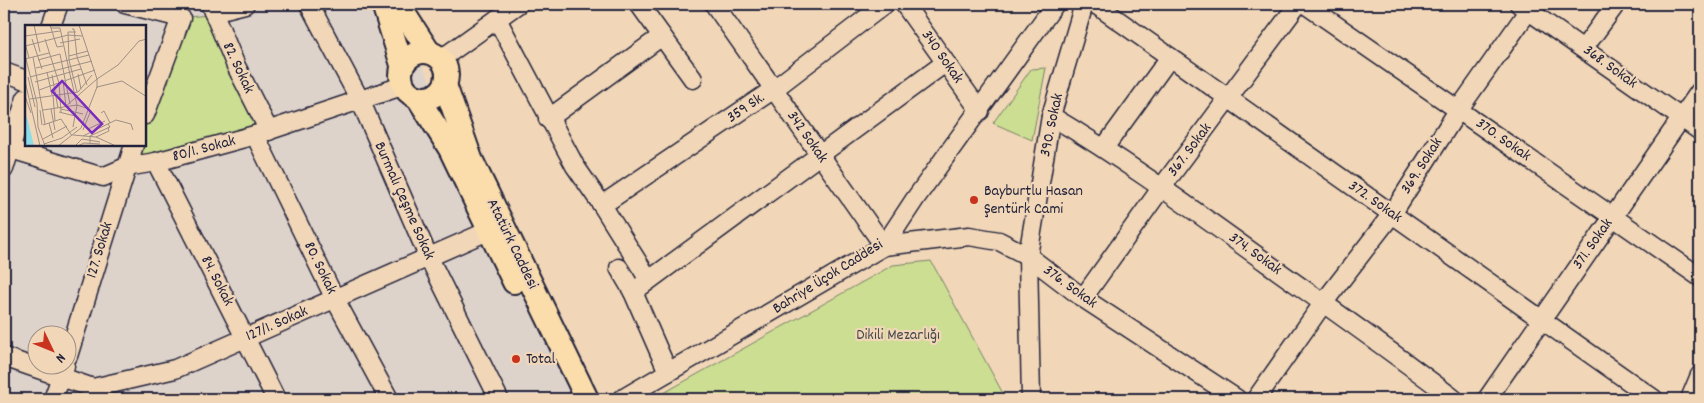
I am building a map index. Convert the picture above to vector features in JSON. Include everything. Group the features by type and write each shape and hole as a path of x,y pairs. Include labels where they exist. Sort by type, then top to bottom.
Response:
{"main road":[{"name":"Atatürk Caddesi","path":"383,4 408,83 450,149 488,231 573,399"},
{"name":"Atatürk Caddesi","path":"398,4 447,71 445,85 471,159 587,399"},
{"path":"435,56 416,53 408,83 431,98 437,95 445,85"}],"street":[{"path":"51,25 59,4"},
{"path":"125,4 181,18 146,112"},
{"path":"211,8 245,4"},
{"name":"Burmalı Çeşme Sokak","path":"309,4 361,102 428,256 499,399"},
{"path":"435,56 497,19 518,4"},
{"path":"639,4 693,79"},
{"name":"342 Sokak","path":"714,4 884,246"},
{"name":"359 Sk.","path":"602,205 774,89 885,4"},
{"name":"340 Sokak","path":"904,4 980,111"},
{"name":"Bahriye Üçok Caddesi","path":"622,399 884,246 915,199 1055,4"},
{"name":"390. Sokak","path":"1031,399 1028,256 1052,116 1084,4"},
{"name":"372. Sokak","path":"1095,4 1654,399"},
{"name":"367. Sokak","path":"1083,298 1162,187 1298,4"},
{"name":"370. Sokak","path":"1305,4 1700,277"},
{"path":"1584,48 1616,4"},
{"name":"369. Sokak","path":"1256,399 1324,302 1392,214 1526,6"},
{"name":"368. Sokak","path":"1526,6 1700,131"},
{"name":"82. Sokak","path":"211,8 262,133"},
{"path":"497,19 548,119 575,166 649,280"},
{"path":"548,119 662,36"},
{"path":"1104,148 1170,57"},
{"path":"633,292 945,63"},
{"path":"4,72 25,80"},
{"name":"80/1. Sokak","path":"7,148 103,177 126,167 156,162 262,133 361,102 408,83"},
{"name":"371. Sokak","path":"1487,399 1700,91"},
{"path":"4,169 7,148 25,101"},
{"name":"374. Sokak","path":"1052,116 1162,187 1324,302 1454,399"},
{"name":"80. Sokak","path":"262,133 335,299 389,399"},
{"name":"127. Sokak","path":"77,326 134,146"},
{"name":"84. Sokak","path":"156,162 276,399"},
{"name":"127/1. Sokak","path":"73,376 93,388 175,369 488,231"},
{"name":"376. Sokak","path":"884,246 968,236 999,241 1028,256 1083,298 1237,399"},
{"path":"619,268 633,292 668,372"},
{"name":"127/1. Sokak","path":"4,357 28,362"},
{"path":"1690,399 1700,375"},
{"path":"53,399 61,376"}],"shaded area":[{"path":"4,4 389,4 442,103 585,399 4,399"}],"green space":[{"path":"208,15 259,124 132,159 137,146 146,146 146,119 180,18"},
{"path":"1046,68 1032,140 993,123 1031,69"},
{"name":"Dikili Mezarlığı","path":"931,261 1006,399 653,399 893,265"}],"place":[{"name":"Bayburtlu Hasan Şentürk Cami","path":"974,200"},
{"name":"Total","path":"516,359"}]}
